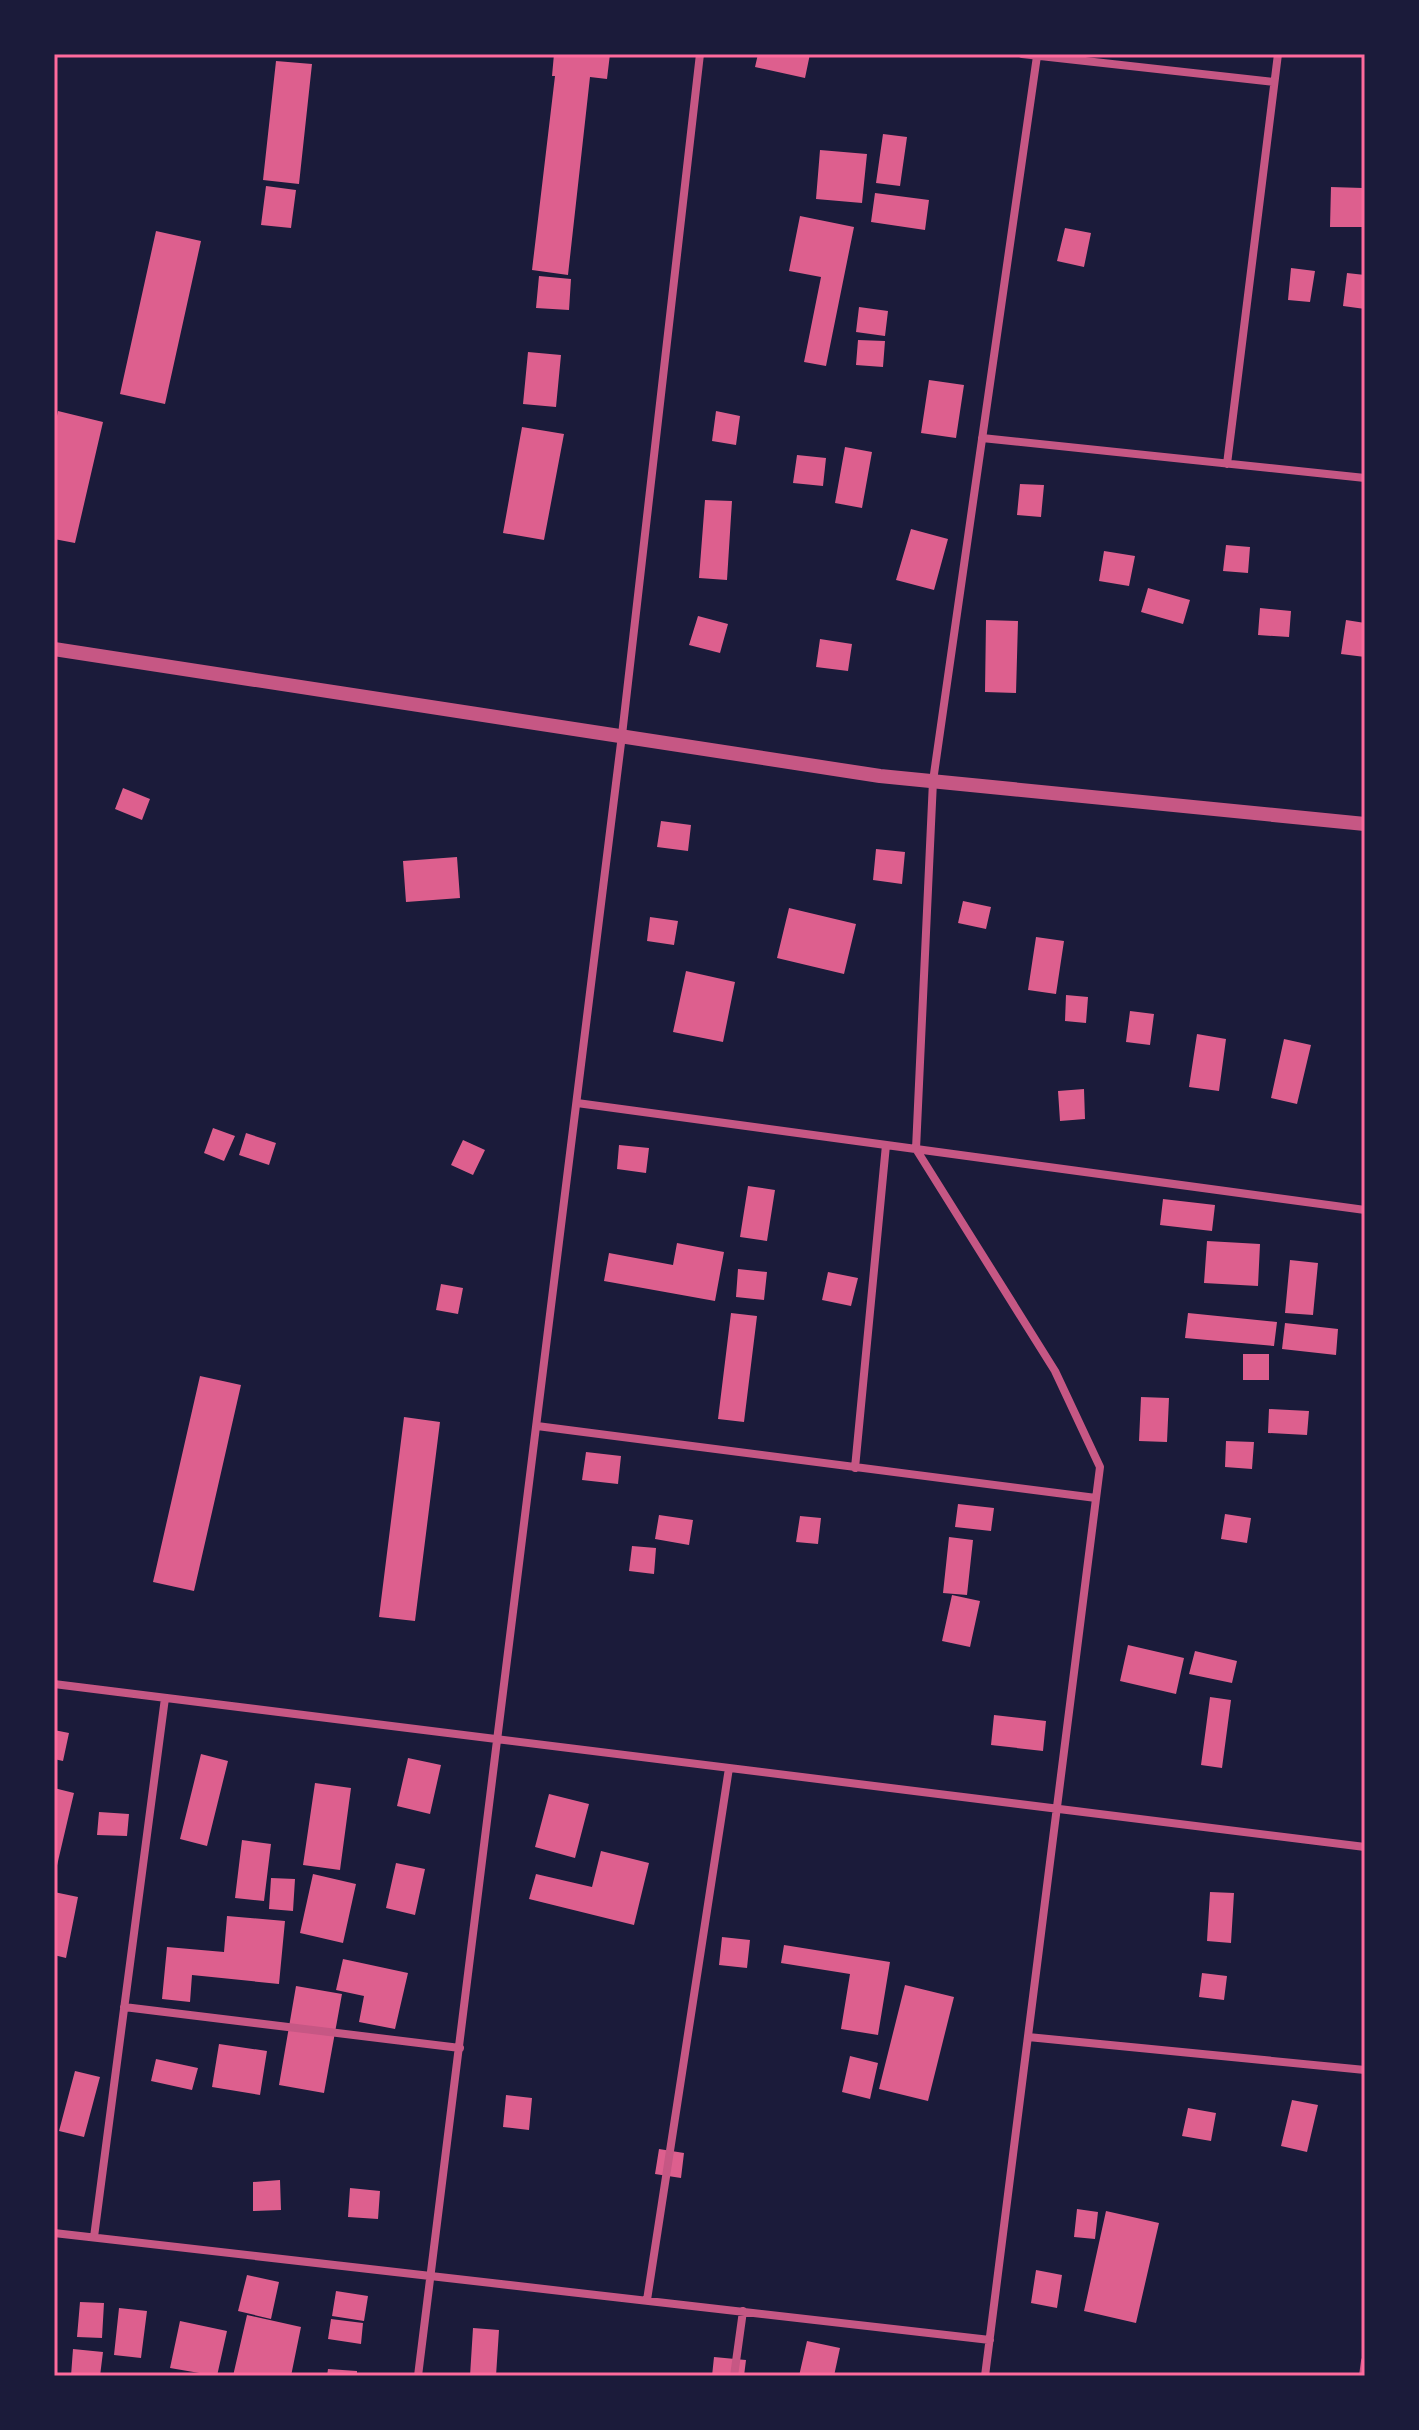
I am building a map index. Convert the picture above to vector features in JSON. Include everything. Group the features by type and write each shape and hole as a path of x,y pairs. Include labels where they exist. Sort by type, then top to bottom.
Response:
{"street":[{"path":"418,2376 622,735 700,54"},
{"path":"1022,54 1274,82"},
{"path":"1227,464 1278,54"},
{"path":"985,2376 1100,1467 1055,1371 916,1149 933,781 1037,56"},
{"path":"982,438 1365,478"},
{"path":"54,649 880,776 1365,824"},
{"path":"577,1103 1365,1210"},
{"path":"855,1468 886,1145"},
{"path":"537,1426 1096,1498"},
{"path":"54,1684 1365,1847"},
{"path":"94,2237 165,1698"},
{"path":"647,2300 729,1768"},
{"path":"124,2007 460,2048"},
{"path":"1028,2037 1365,2070"},
{"path":"54,2233 990,2340"},
{"path":"734,2376 743,2311"},
{"path":"1363,2376 1365,2361"}],"building":[{"path":"554,54 610,54 607,79 590,77 568,275 532,270 555,76 552,76"},
{"path":"758,54 810,54 805,78 755,67"},
{"path":"276,61 312,64 299,184 263,180"},
{"path":"883,134 907,137 900,186 876,183"},
{"path":"820,150 867,154 862,203 816,199"},
{"path":"266,186 296,190 291,228 261,225"},
{"path":"1331,187 1363,188 1362,227 1330,227"},
{"path":"875,193 929,200 925,230 871,222"},
{"path":"800,216 854,227 826,366 804,362 821,277 789,271"},
{"path":"1065,228 1091,233 1084,267 1057,261"},
{"path":"156,231 201,241 165,404 120,394"},
{"path":"1291,268 1315,271 1310,302 1288,300"},
{"path":"1347,273 1365,275 1365,309 1343,306"},
{"path":"539,276 571,279 569,310 536,308"},
{"path":"859,307 888,311 885,336 856,332"},
{"path":"858,340 885,341 883,367 856,365"},
{"path":"528,352 561,355 556,407 523,404"},
{"path":"929,380 964,385 956,438 921,433"},
{"path":"58,411 103,422 75,543 54,539 54,430"},
{"path":"716,411 740,416 736,445 712,441"},
{"path":"522,427 564,434 544,540 503,533"},
{"path":"845,447 872,452 862,508 835,503"},
{"path":"797,455 826,458 823,486 793,483"},
{"path":"1020,484 1044,485 1041,517 1017,515"},
{"path":"705,500 732,501 727,580 699,578"},
{"path":"911,529 948,539 934,590 896,580"},
{"path":"1226,545 1250,547 1248,573 1223,571"},
{"path":"1104,551 1135,556 1129,586 1099,581"},
{"path":"1148,588 1190,600 1183,624 1141,612"},
{"path":"1260,608 1291,611 1289,637 1258,635"},
{"path":"698,616 728,624 720,653 689,645"},
{"path":"986,620 1018,621 1016,693 985,692"},
{"path":"1346,620 1365,623 1365,657 1341,654"},
{"path":"820,639 852,644 848,671 816,667"},
{"path":"123,788 150,799 142,820 115,809"},
{"path":"661,821 691,825 688,851 657,847"},
{"path":"876,849 905,852 902,884 873,880"},
{"path":"457,857 460,898 406,902 403,861"},
{"path":"963,901 991,907 986,929 958,923"},
{"path":"789,908 856,924 844,974 777,958"},
{"path":"650,917 678,921 674,945 647,941"},
{"path":"1036,937 1064,941 1056,994 1028,990"},
{"path":"686,971 735,982 723,1042 673,1032"},
{"path":"1066,995 1088,997 1086,1023 1065,1021"},
{"path":"1130,1011 1154,1014 1150,1045 1126,1042"},
{"path":"1197,1034 1226,1039 1219,1091 1189,1087"},
{"path":"1284,1039 1311,1045 1297,1104 1271,1098"},
{"path":"1084,1089 1085,1119 1060,1121 1058,1091"},
{"path":"213,1128 235,1136 224,1161 204,1153"},
{"path":"246,1133 276,1143 269,1165 239,1155"},
{"path":"463,1140 485,1150 473,1175 451,1165"},
{"path":"619,1145 649,1148 646,1173 617,1169"},
{"path":"748,1186 775,1190 767,1241 740,1237"},
{"path":"1163,1199 1215,1205 1212,1231 1160,1225"},
{"path":"1207,1241 1260,1244 1258,1286 1204,1283"},
{"path":"677,1243 724,1252 715,1301 604,1281 609,1253 673,1265"},
{"path":"1290,1260 1318,1263 1313,1315 1285,1313"},
{"path":"738,1269 767,1272 764,1300 736,1297"},
{"path":"828,1272 858,1278 851,1306 822,1300"},
{"path":"441,1284 463,1288 458,1314 436,1310"},
{"path":"731,1313 757,1316 744,1422 718,1419"},
{"path":"1188,1313 1277,1322 1274,1346 1185,1338"},
{"path":"1285,1323 1338,1329 1336,1355 1282,1349"},
{"path":"1243,1354 1269,1354 1269,1380 1243,1380"},
{"path":"200,1376 241,1385 194,1591 153,1582"},
{"path":"1141,1397 1169,1398 1167,1442 1139,1441"},
{"path":"1269,1409 1309,1411 1307,1435 1268,1433"},
{"path":"404,1417 440,1422 415,1621 379,1617"},
{"path":"1226,1441 1254,1442 1252,1469 1225,1467"},
{"path":"586,1452 621,1456 618,1484 582,1480"},
{"path":"958,1504 994,1508 991,1531 955,1527"},
{"path":"1225,1514 1251,1518 1247,1543 1221,1539"},
{"path":"659,1515 693,1520 689,1545 655,1539"},
{"path":"800,1516 821,1518 818,1544 796,1542"},
{"path":"949,1537 973,1540 967,1595 943,1593"},
{"path":"632,1546 656,1548 654,1574 629,1571"},
{"path":"952,1595 980,1601 970,1647 942,1641"},
{"path":"1128,1645 1184,1658 1176,1694 1120,1681"},
{"path":"1195,1651 1237,1661 1232,1683 1189,1674"},
{"path":"1210,1697 1231,1700 1222,1768 1201,1765"},
{"path":"994,1715 1046,1721 1043,1751 991,1745"},
{"path":"54,1730 69,1733 63,1761 54,1759"},
{"path":"201,1754 228,1761 207,1846 180,1839"},
{"path":"408,1758 441,1765 430,1814 397,1806"},
{"path":"315,1783 351,1788 340,1870 303,1865"},
{"path":"54,1788 74,1793 55,1874 54,1874"},
{"path":"549,1794 589,1804 575,1858 535,1847"},
{"path":"99,1812 129,1814 127,1836 97,1835"},
{"path":"242,1840 271,1844 264,1901 235,1898"},
{"path":"601,1851 649,1863 634,1925 529,1899 536,1874 592,1887"},
{"path":"396,1863 425,1869 415,1915 386,1908"},
{"path":"313,1874 356,1884 343,1943 300,1933"},
{"path":"271,1878 295,1879 293,1911 269,1909"},
{"path":"54,1892 78,1897 66,1958 54,1955"},
{"path":"1210,1892 1234,1893 1231,1943 1207,1941"},
{"path":"227,1916 285,1921 279,1984 192,1975 190,2002 162,1999 167,1947 224,1952"},
{"path":"722,1937 750,1940 747,1968 719,1965"},
{"path":"784,1945 890,1962 878,2035 841,2029 850,1974 781,1963"},
{"path":"343,1959 408,1973 395,2029 359,2022 364,1996 336,1990"},
{"path":"1202,1973 1227,1976 1224,2000 1199,1997"},
{"path":"905,1985 954,1997 928,2101 879,2089"},
{"path":"296,1986 342,1994 324,2093 279,2085"},
{"path":"219,2044 267,2051 260,2095 212,2087"},
{"path":"850,2056 878,2063 870,2099 842,2092"},
{"path":"156,2059 198,2068 192,2090 151,2081"},
{"path":"75,2071 100,2077 84,2137 59,2131"},
{"path":"506,2095 532,2098 529,2130 503,2127"},
{"path":"1292,2100 1318,2105 1307,2152 1281,2146"},
{"path":"1188,2108 1216,2113 1211,2141 1182,2136"},
{"path":"659,2149 684,2153 681,2178 655,2174"},
{"path":"280,2180 281,2210 253,2211 253,2182"},
{"path":"350,2188 380,2191 378,2219 348,2217"},
{"path":"1077,2209 1098,2212 1095,2239 1074,2237"},
{"path":"1106,2211 1159,2223 1136,2323 1084,2311"},
{"path":"1036,2270 1062,2275 1057,2308 1031,2303"},
{"path":"247,2275 279,2282 271,2319 238,2311"},
{"path":"336,2291 368,2296 364,2321 332,2316"},
{"path":"80,2302 104,2303 102,2338 77,2337"},
{"path":"119,2308 147,2311 141,2358 114,2355"},
{"path":"247,2315 301,2327 291,2376 233,2376"},
{"path":"331,2319 363,2323 361,2344 328,2339"},
{"path":"180,2321 227,2331 217,2376 170,2368"},
{"path":"473,2328 499,2330 496,2376 470,2376"},
{"path":"807,2341 840,2348 834,2376 799,2376"},
{"path":"73,2349 103,2352 100,2376 71,2376"},
{"path":"714,2357 746,2360 744,2376 712,2376"},
{"path":"328,2369 357,2371 357,2376 327,2376"}]}
